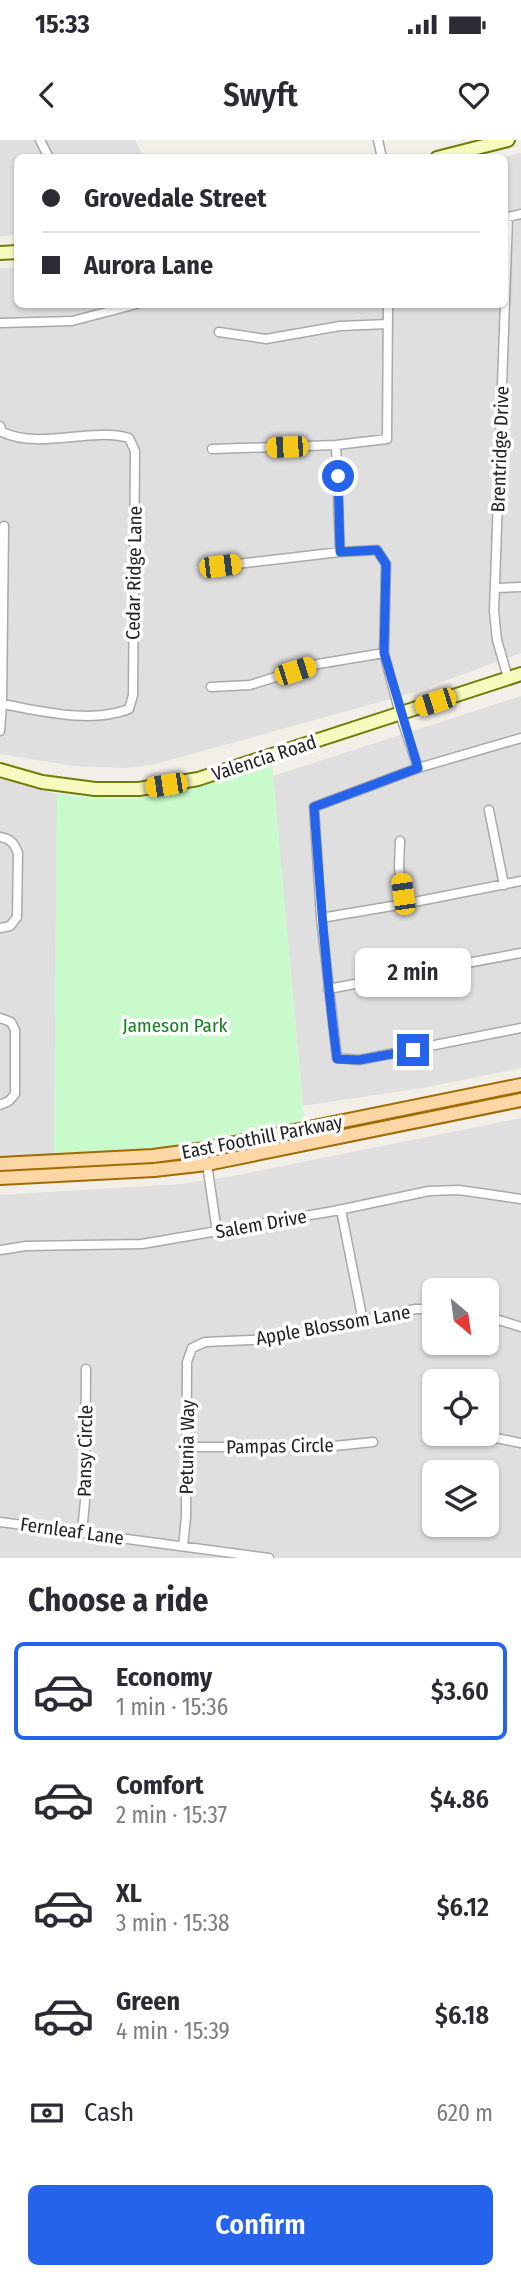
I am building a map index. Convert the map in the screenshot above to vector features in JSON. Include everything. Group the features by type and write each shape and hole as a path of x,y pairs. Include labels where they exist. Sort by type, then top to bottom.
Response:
{"main road":[{"name":"East Foothill Parkway","path":"0,1164 153,1156 205,1149 521,1085"},
{"name":"East Foothill Parkway","path":"0,1178 154,1170 207,1164 521,1100"}],"street":[{"path":"453,154 508,140"},
{"path":"0,323 72,321 122,308"},
{"path":"212,449 336,445 387,439 388,308"},
{"name":"Brentridge Drive","path":"505,308 494,611 497,640 514,676"},
{"path":"219,332 265,339 340,326 388,324"},
{"name":"Cedar Ridge Lane","path":"1,429 15,439 62,439 114,434 129,438 135,451 133,695 129,709 116,714 67,715 2,704"},
{"path":"336,445 340,552"},
{"path":"0,731 4,526"},
{"path":"220,566 377,550 386,564 384,653 418,768"},
{"path":"496,588 521,587"},
{"path":"211,687 250,685 317,664 384,653"},
{"name":"Valencia Road","path":"0,770 42,782 95,789 139,789 198,779 514,676"},
{"path":"521,738 418,768 314,807 321,918 337,1059 359,1060 521,1028"},
{"path":"489,810 504,885"},
{"path":"0,837 14,844 18,853 17,916 5,927"},
{"path":"400,841 399,867 404,904"},
{"path":"321,918 521,881"},
{"path":"328,989 521,953"},
{"path":"0,1018 11,1022 15,1030 15,1094 0,1105"},
{"path":"207,1164 217,1232"},
{"name":"Salem Drive","path":"0,1250 142,1244 429,1191 459,1190 521,1199"},
{"path":"341,1209 363,1321"},
{"name":"Apple Blossom Lane","path":"192,1348 205,1342 270,1339 422,1309"},
{"path":"499,1320 521,1327"},
{"name":"Petunia Way","path":"183,1546 186,1517 187,1362 192,1348"},
{"name":"Pansy Circle","path":"82,1532 85,1501 86,1369"},
{"path":"499,1439 521,1443"},
{"name":"Pampas Circle","path":"187,1447 325,1447 373,1442"},
{"name":"Fernleaf Lane","path":"0,1522 269,1558"}],"shaded area":[{"path":"0,140 135,140 142,154 14,154 14,235 0,236"},
{"path":"521,153 521,653 412,693 152,765 124,768 74,766 0,754 0,268 14,268 14,308 508,308 508,156"},
{"path":"521,696 521,1068 428,1087 303,1106 273,776"},
{"path":"0,778 57,794 54,1155 0,1156"},
{"path":"521,1118 521,1558 0,1558 0,1195 181,1184"}],"green space":[{"name":"Jameson Park","path":"272,764 304,1121 180,1146 54,1155 57,794 109,798 148,797 189,789"}],"route":[{"path":"338,476 340,552 377,550 386,564 384,653 418,768 314,807 321,918 337,1059 359,1060 413,1050"}]}
